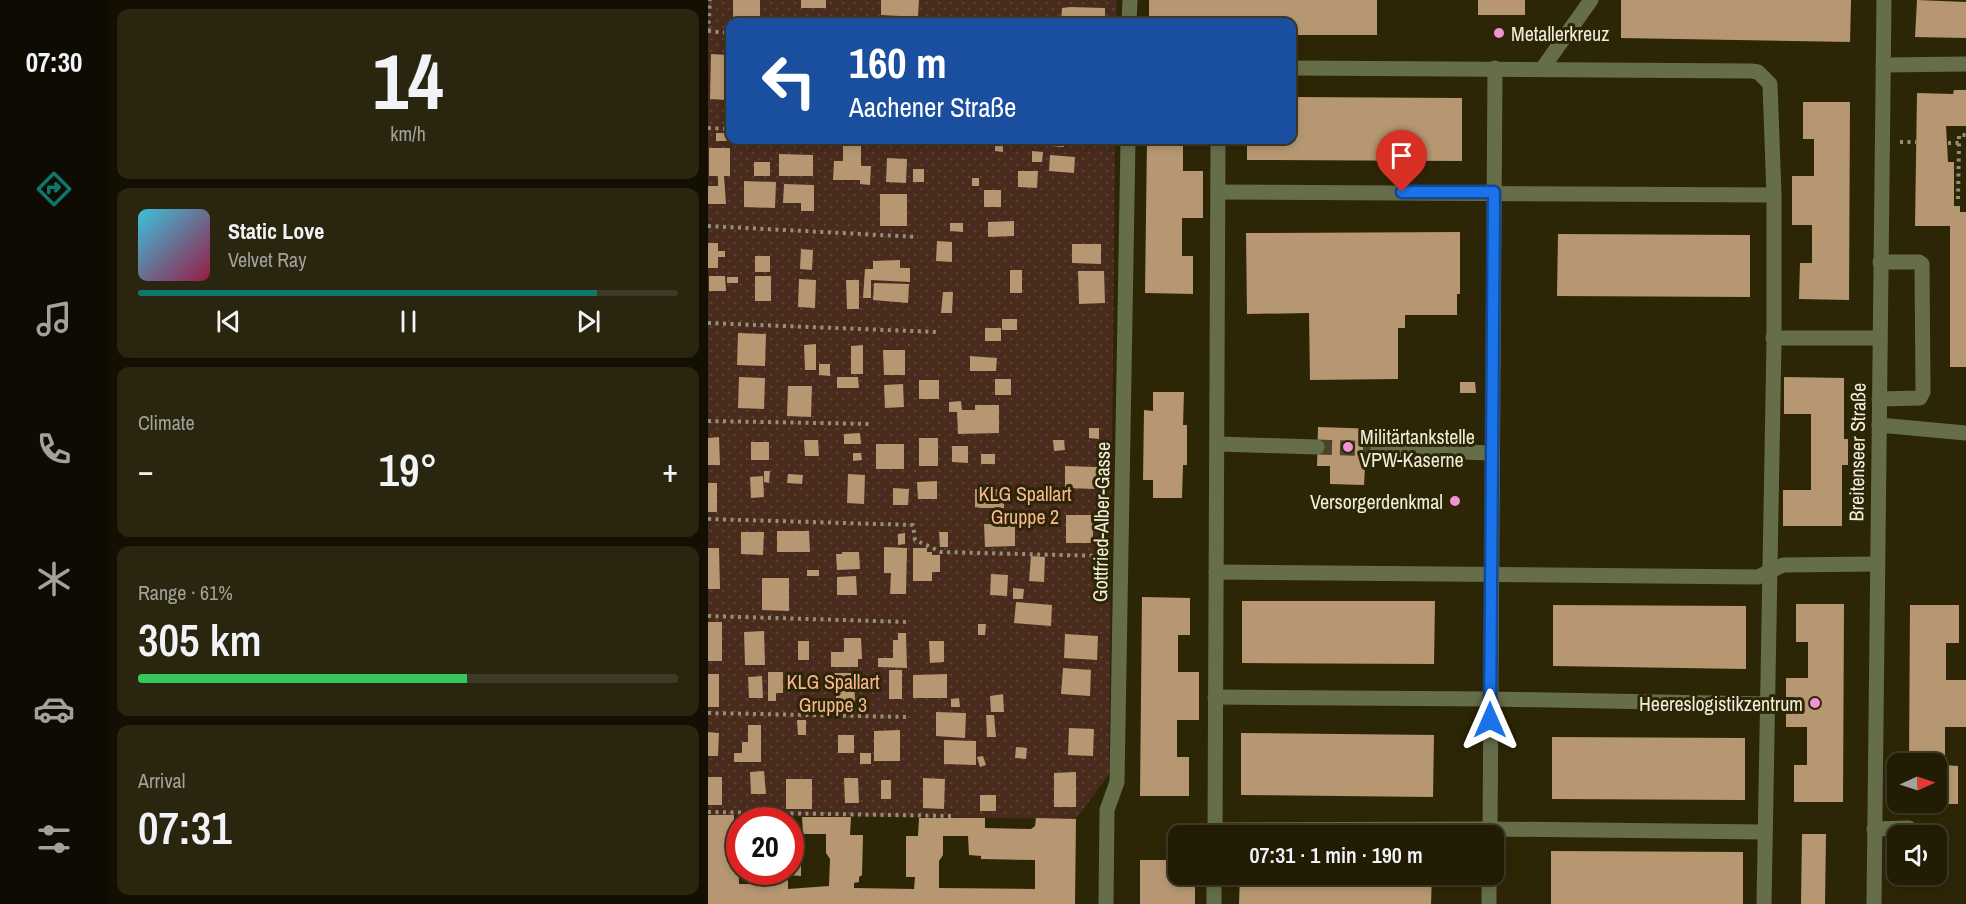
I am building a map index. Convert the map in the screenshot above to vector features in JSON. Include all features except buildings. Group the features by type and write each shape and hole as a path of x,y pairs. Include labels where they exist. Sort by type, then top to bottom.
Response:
{"street":[{"path":"1129,18 1130,0"},
{"path":"1542,69 1591,0"},
{"name":"Breitenseer Straße","path":"1874,904 1884,0"},
{"path":"1883,64 1966,64"},
{"path":"1296,68 1758,72 1770,84 1774,195 1773,338 1764,904"},
{"path":"1490,825 1495,68"},
{"name":"Gottfried-Alber-Gasse","path":"1106,904 1107,810 1117,782 1128,144"},
{"path":"1215,825 1218,144"},
{"path":"1218,192 1774,195"},
{"path":"1879,399 1920,398 1923,392 1922,266 1919,262 1880,262"},
{"path":"1773,338 1879,338"},
{"path":"1879,425 1966,433"},
{"path":"1216,444 1317,447"},
{"path":"1378,449 1492,453"},
{"path":"1216,572 1758,577 1783,565 1877,564"},
{"path":"1215,697 1768,704"},
{"path":"1874,829 1887,829"},
{"path":"1504,832 1765,832"},
{"path":"1214,885 1214,904"},
{"path":"1489,904 1490,885"}],"path":[{"path":"710,0 708,31 726,33"},
{"path":"708,128 726,129"},
{"path":"1958,199 1959,135 1966,135"},
{"path":"1948,143 1959,143"},
{"path":"708,226 918,237"},
{"path":"708,323 937,332"},
{"path":"708,421 873,424"},
{"path":"708,519 913,525 915,540 941,552 1121,557"},
{"path":"708,616 909,622"},
{"path":"708,713 907,717"},
{"path":"708,812 951,816"}],"green space":[{"name":"KLG Spallart Gruppe 3","path":"708,0 1117,0 1116,18 726,18 726,144 1115,144 1109,774 1076,819 804,816 804,807 726,807 726,815 708,815"}],"tunnel":[{"path":"1317,447 1378,449"}],"place":[{"name":"Metallerkreuz","path":"1499,33"},
{"name":"Militärtankstelle VPW-Kaserne","path":"1348,447"},
{"name":"Versorgerdenkmal","path":"1455,501"},
{"name":"Heereslogistikzentrum","path":"1815,703"}],"route":[{"path":"1402,192 1494,192 1490,720"}],"park label":[{"name":"KLG Spallart Gruppe 2","path":"1025,504"}]}
